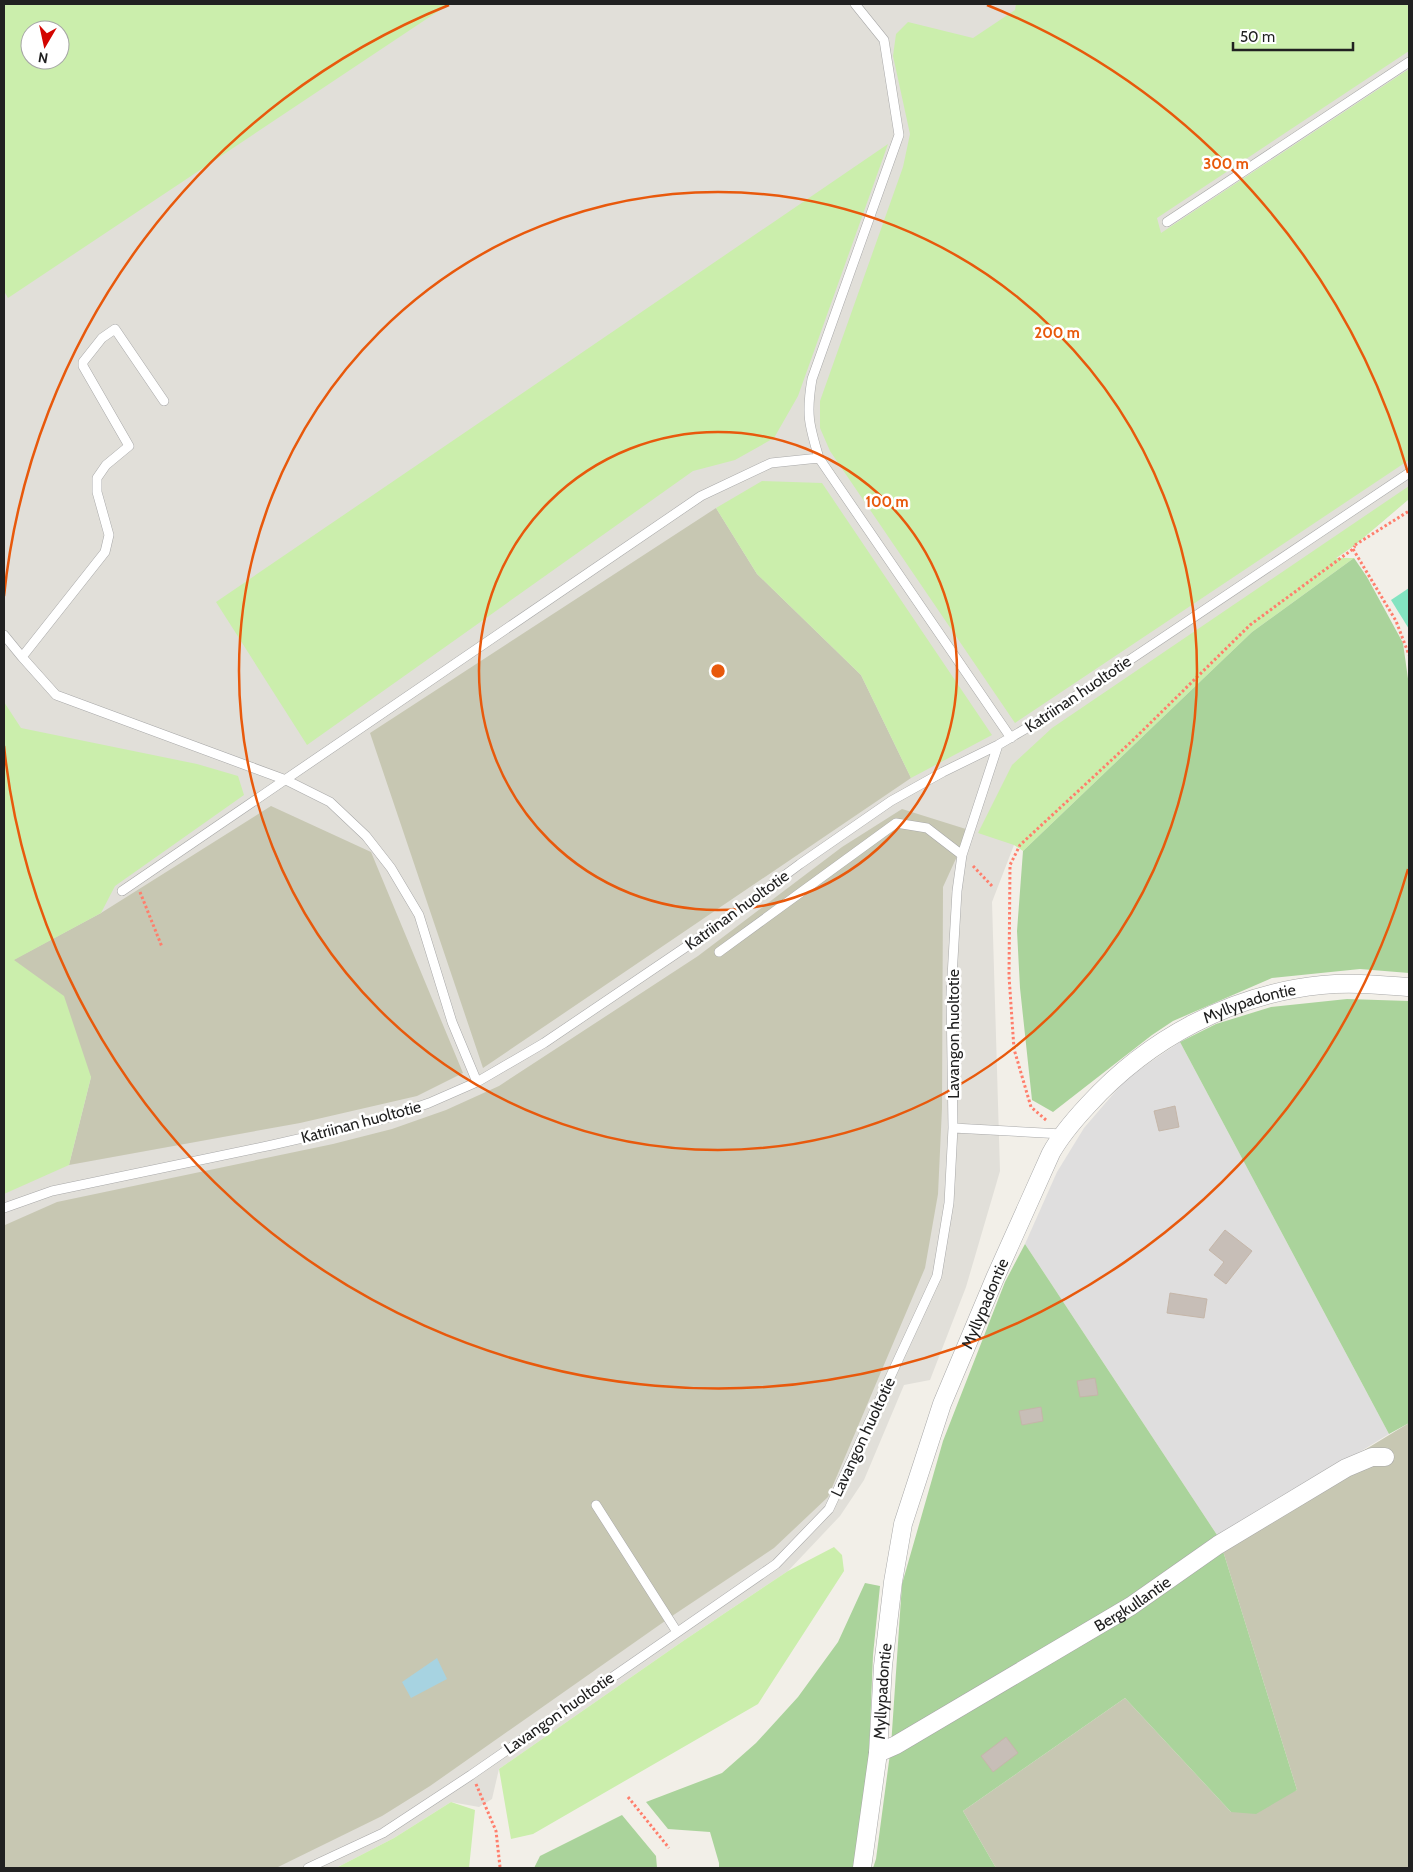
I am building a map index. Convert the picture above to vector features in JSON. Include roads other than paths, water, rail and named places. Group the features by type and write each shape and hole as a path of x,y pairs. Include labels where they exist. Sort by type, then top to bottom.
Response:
{"street":[{"name":"Myllypadontie","path":"862,1868 878,1753 883,1666 893,1582 903,1524 942,1404 1051,1152 1062,1134 1121,1072 1168,1038 1219,1011 1271,993 1324,984 1409,987"},
{"name":"Bergkullantie","path":"878,1753 896,1745 1131,1606 1218,1545 1346,1468 1372,1458 1385,1457"}],"lane":[{"path":"855,4 884,40 899,135 812,379 808,403 809,425 820,458 1011,738"},
{"path":"1167,222 1409,62"},
{"path":"22,657 105,552 109,535 97,492 97,478 106,465 129,446 83,366 83,362 102,338 115,329 164,401"},
{"path":"122,892 701,496 771,463 820,458"},
{"name":"Katriinan huoltotie","path":"4,1208 52,1191 272,1146 377,1121 429,1103 477,1082 544,1043 695,941 891,801 1038,722 1409,473"},
{"path":"4,636 56,695 286,780 330,802 366,836 391,868 419,915 452,1022 477,1082"},
{"name":"Lavangon huoltotie","path":"308,1868 383,1833 471,1775 776,1564 829,1509 937,1276 949,1203 953,1128 952,994 957,891 962,855 998,745"},
{"path":"719,952 896,824 927,828 962,855"},
{"path":"953,1128 1062,1134"},
{"path":"596,1505 677,1632"}],"water":[{"path":"437,1658 447,1679 411,1698 402,1682"}]}
